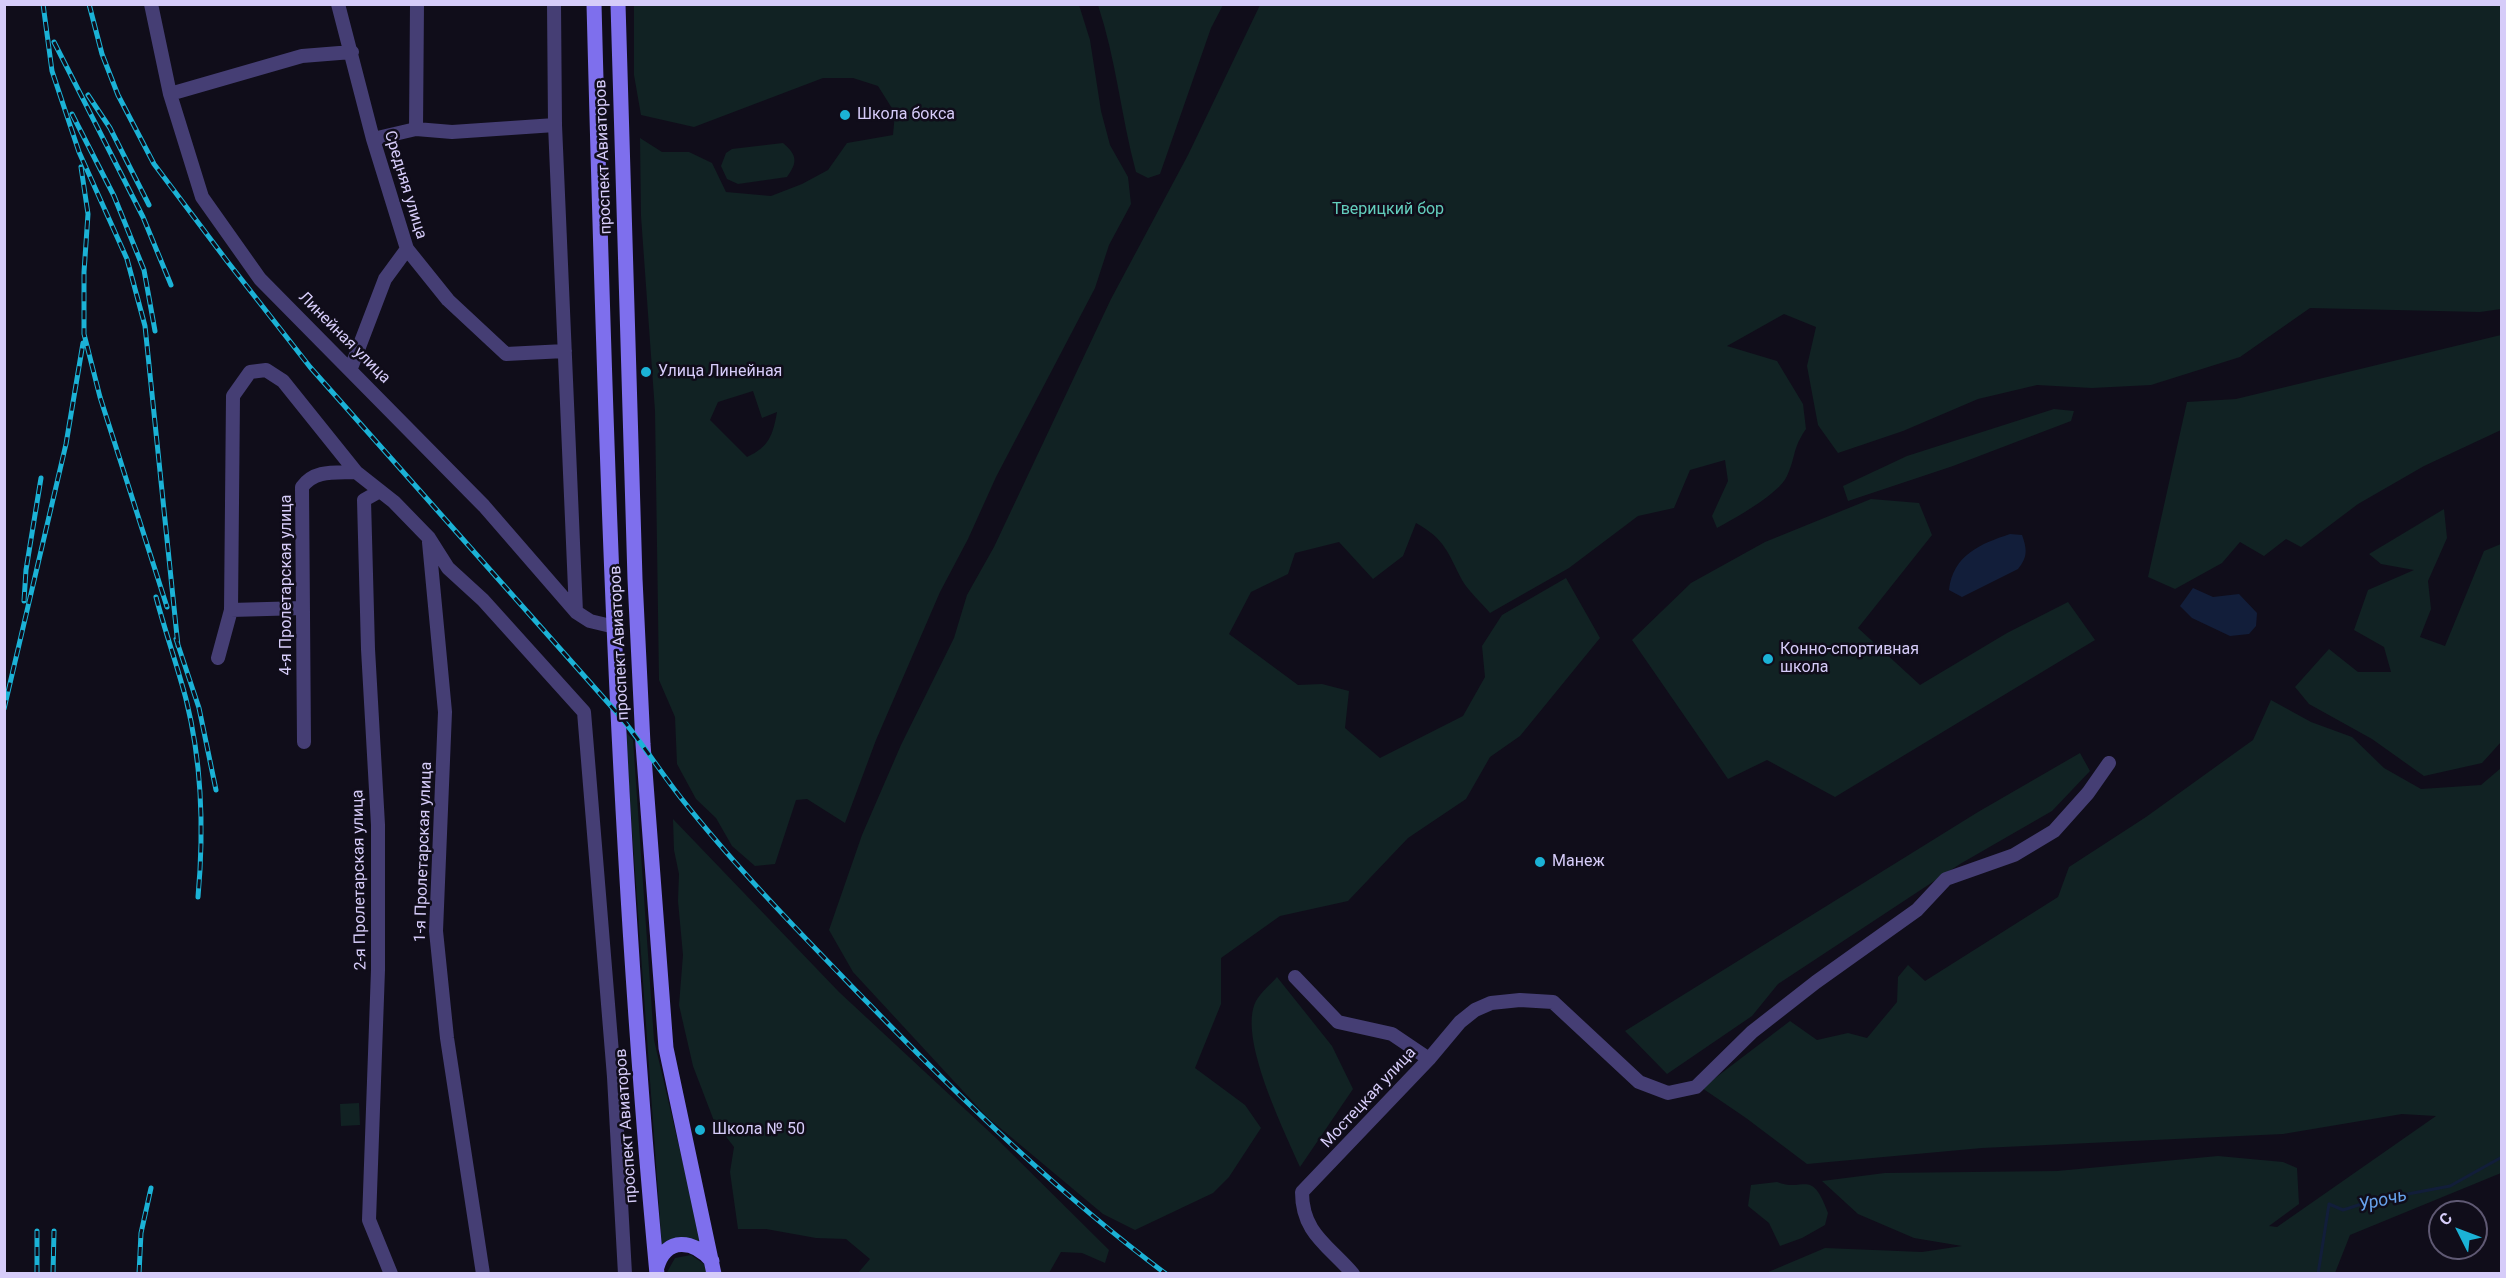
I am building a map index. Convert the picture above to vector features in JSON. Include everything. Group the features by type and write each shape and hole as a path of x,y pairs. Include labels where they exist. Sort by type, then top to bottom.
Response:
{"main road":[{"name":"проспект Авиаторов","path":"594,4 615,627 632,956 657,1271"},
{"name":"проспект Авиаторов","path":"618,4 634,567 643,744 666,1048 713,1267"},
{"path":"657,1271 660,1258 676,1246 687,1244 698,1247 713,1267"}],"street":[{"name":"Линейная улица","path":"151,4 170,94 202,198 260,279 351,368 484,506 576,612 590,621 615,627"},
{"name":"Средняя улица","path":"338,4 373,139 407,249 448,300 506,354 565,351"},
{"path":"416,129 417,4"},
{"path":"554,4 555,125 576,612"},
{"path":"170,94 302,56 352,52"},
{"path":"373,139 416,129 452,132 555,125"},
{"path":"351,368 385,279 407,249"},
{"path":"218,658 231,610 232,396 250,372 256,370 274,373 356,472 380,491 429,538"},
{"name":"4-я Пролетарская улица","path":"304,742 302,487 309,478 316,474 356,472"},
{"name":"2-я Пролетарская улица","path":"380,491 364,500 368,649 378,825 378,970 369,1220 391,1274"},
{"name":"проспект Авиаторов","path":"429,538 448,568 483,600 584,712 614,1077 625,1274"},
{"name":"1-я Пролетарская улица","path":"429,538 445,712 436,931 447,1038 483,1274"},
{"path":"231,610 303,608"},
{"name":"Мостецкая улица","path":"1353,1274 1310,1230 1302,1210 1302,1192 1429,1059 1460,1022 1475,1010 1491,1003 1520,1000 1553,1002 1639,1082 1668,1093 1696,1087 1752,1032 1816,982 1917,910 1946,879 2014,855 2054,831 2088,793 2109,763"},
{"path":"1295,977 1338,1022 1392,1034 1429,1059"}],"green space":[{"path":"634,5 1079,5 1090,40 1101,111 1110,145 1128,177 1131,204 1109,245 1095,288 996,477 968,539 940,592 876,740 845,823 807,799 796,800 775,864 755,866 732,846 716,818 696,799 677,764 675,717 659,680 655,411 641,216 640,138 662,152 689,152 712,163 726,192 771,196 802,184 828,170 847,143 893,135 895,113 878,86 853,78 823,78 694,127 641,115 634,75","holes":["753,391 762,418 777,412 769,439 760,449 747,457 710,420 718,402"]},
{"path":"1098,5 1223,5 1211,28 1160,174 1148,178 1136,172"},
{"name":"Тверицкий бор","path":"1260,5 2501,5 2501,309 2480,312 2310,308 2240,357 2151,385 2092,388 2037,385 1978,399 1903,431 1838,453 1818,425 1807,366 1816,327 1784,314 1727,346 1777,361 1803,404 1806,429 1798,442 1790,469 1782,483 1756,505 1717,528 1712,516 1728,481 1725,460 1690,470 1674,508 1638,516 1569,568 1490,613 1462,580 1440,541 1416,523 1403,556 1373,579 1339,542 1295,553 1288,574 1251,592 1229,634 1298,685 1322,684 1349,691 1345,728 1380,758 1463,716 1485,677 1482,646 1502,615 1566,578 1600,638 1520,736 1490,757 1466,799 1408,838 1348,901 1280,916 1221,958 1221,1004 1195,1068 1245,1105 1261,1128 1229,1177 1213,1193 1135,1230 1103,1214 987,1117 853,972 829,930 862,835 901,745 954,638 967,595 994,547 1111,299 1188,155"},
{"path":"783,143 791,151 794,159 793,167 787,177 738,184 727,179 721,166 726,153 732,149"},
{"path":"2501,335 2501,430 2424,466 2358,504 2301,547 2286,539 2264,556 2240,542 2222,563 2175,589 2148,577 2187,402 2236,399"},
{"path":"2054,409 2074,411 2071,421 1953,466 1848,501 1843,486 1907,456"},
{"name":"Конно-спортивная школа","path":"1871,499 1919,503 1932,535 1858,628 1920,685 2007,633 2068,602 2095,640 1835,797 1767,760 1728,779 1632,640 1691,583 1765,542"},
{"path":"2444,509 2447,538 2428,581 2431,609 2420,637 2445,646 2484,551 2501,544 2501,742 2482,763 2424,776 2372,739 2309,704 2295,687 2329,649 2358,672 2391,672 2384,647 2354,630 2368,590 2414,570 2381,564 2369,554"},
{"path":"2271,700 2311,722 2352,737 2384,768 2421,789 2481,785 2501,768 2501,1173 2435,1200 2428,1200 2428,1203 2350,1235 2335,1273 1766,1273 1825,1248 1922,1252 1962,1246 1914,1238 1858,1214 1822,1181 1885,1173 2057,1171 2218,1156 2283,1162 2297,1168 2299,1204 2269,1226 2277,1227 2436,1116 2402,1114 2283,1134 1982,1148 1807,1164 1702,1088 1790,1021 1817,1040 1848,1033 1867,1038 1897,1002 1898,977 1908,965 1925,981 2058,897 2069,867 2146,817 2253,740"},
{"path":"625,731 633,740 654,1040 702,1244 662,1248"},
{"path":"2080,753 2090,771 2052,811 1960,864 1778,984 1752,1016 1667,1074 1625,1031 1978,812"},
{"path":"673,819 839,992 996,1138 1109,1250 1105,1263 1082,1253 1061,1252 1049,1273 858,1273 870,1259 846,1239 816,1238 766,1229 738,1229 730,1172 734,1147 714,1121 693,1066 679,1005 683,955 678,901 679,874 674,850"},
{"path":"1277,977 1332,1046 1353,1089 1300,1167 1274,1109 1253,1037 1252,1017 1256,1001"},
{"path":"359,1103 360,1125 341,1126 340,1104"},
{"path":"1777,1182 1787,1185 1807,1184 1817,1190 1828,1213 1825,1225 1802,1238 1780,1246 1769,1223 1748,1206 1751,1185"},
{"path":"691,1255 704,1264 707,1274 666,1274 675,1258"}],"water":[{"path":"2010,534 2022,535 2025,545 2025,557 2018,569 1962,597 1949,590 1956,568 1962,560 1988,542"},
{"path":"2193,588 2213,597 2239,594 2257,613 2256,626 2249,634 2230,636 2192,618 2180,606"}],"waterway":[{"name":"Урочь","path":"2318,1274 2329,1204 2343,1210 2371,1201 2450,1186 2502,1157"}],"railway":[{"path":"43,4 52,71 79,152 127,259 145,326 178,646"},
{"path":"89,4 102,54 118,95 154,164 310,367 618,714 703,825 795,927 902,1038 1011,1144 1087,1211 1166,1274"},
{"path":"54,42 143,217 171,285"},
{"path":"88,95 110,128 149,205"},
{"path":"72,114 114,196 144,270 155,331"},
{"path":"81,167 88,214 84,272 84,334 100,397 167,607"},
{"path":"4,709 66,444 83,343"},
{"path":"24,601 26,570 41,478"},
{"path":"156,597 186,699 195,748 201,822 198,897"},
{"path":"176,639 199,708 216,790"},
{"path":"139,1274 141,1233 151,1188"},
{"path":"37,1231 37,1274"},
{"path":"53,1274 54,1231"}],"place":[{"name":"Школа бокса","path":"845,115"},
{"name":"Улица Линейная","path":"646,372"},
{"name":"Конно-спортивная школа","path":"1768,659"},
{"name":"Манеж","path":"1540,862"},
{"name":"Школа № 50","path":"700,1130"}]}
